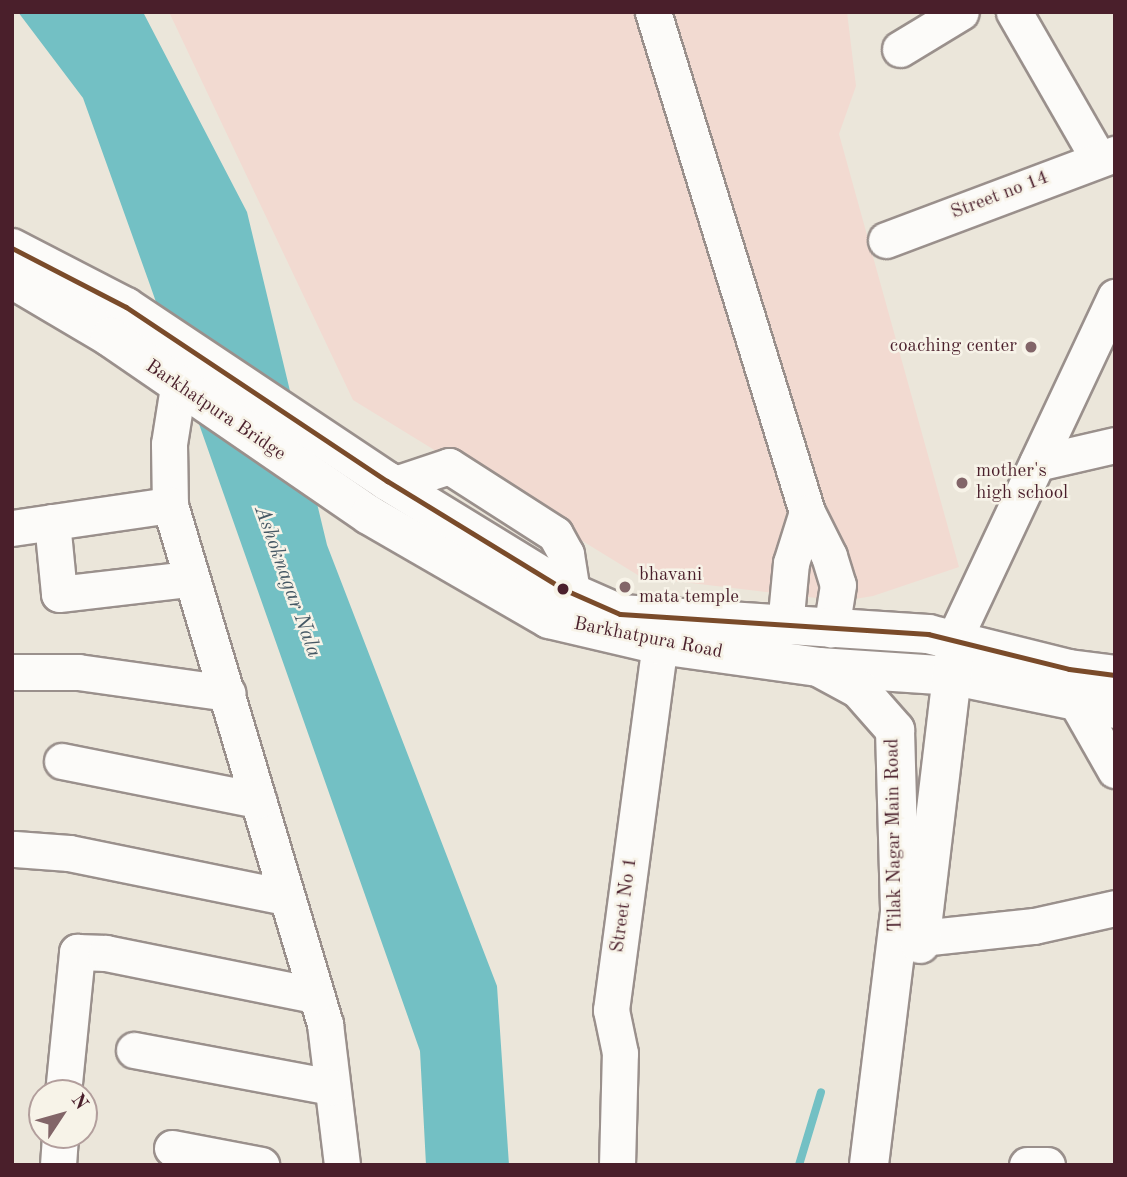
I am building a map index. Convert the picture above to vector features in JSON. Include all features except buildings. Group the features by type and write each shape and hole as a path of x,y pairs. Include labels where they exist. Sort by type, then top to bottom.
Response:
{"main road":[{"path":"12,248 70,296"},
{"path":"12,279 70,296"},
{"name":"Barkhatpura Bridge","path":"70,296 390,483"},
{"name":"Barkhatpura Bridge","path":"118,322 178,387 369,515"},
{"name":"Barkhatpura Road","path":"390,483 572,592 620,614 955,637 1069,669 1115,675"},
{"name":"Barkhatpura Road","path":"369,515 550,619 660,645 819,667 954,676 1097,707"},
{"name":"Tilak Nagar Main Road","path":"891,1165 954,676 955,637"},
{"name":"Tilak Nagar Main Road","path":"819,667 859,689 895,730 900,912 869,1165"}],"street":[{"path":"653,12 807,512 829,556 838,585 831,629"},
{"path":"900,49 961,12"},
{"path":"1014,12 1106,156"},
{"name":"Street no 14","path":"886,240 1106,156"},
{"path":"955,637 1115,297"},
{"path":"178,387 169,444 170,505 189,579 228,694 285,897 325,1024 342,1165"},
{"path":"1037,463 1115,445"},
{"path":"12,528 170,505"},
{"path":"785,626 791,563 807,512"},
{"path":"52,522 59,594 189,579"},
{"name":"Street No 1","path":"617,1165 620,1053 611,1010 660,645"},
{"path":"12,672 78,672 228,694"},
{"path":"1097,707 1115,770"},
{"path":"62,761 258,800"},
{"path":"15,849 69,853 285,897"},
{"path":"921,938 1034,926 1115,908"},
{"path":"64,1079 77,952 106,953 315,995"},
{"path":"134,1050 332,1087"},
{"path":"172,1148 261,1165"},
{"path":"1027,1165 1047,1165"}],"shaded area":[{"path":"169,12 847,12 856,86 839,134 959,567 873,596 842,601 641,577 353,400"}],"water":[{"name":"Ashoknagar Nala","path":"18,12 143,12 247,212 327,545 497,986 509,1165 426,1165 420,1051 150,285 83,98"}],"waterway":[{"path":"799,1165 821,1092"}],"transit line":[{"path":"12,248 126,307 387,481 563,589 620,614 928,634 1069,669 1115,675"}],"place":[{"name":"coaching center","path":"1031,347"},
{"name":"mother's high school","path":"962,483"},
{"name":"bhavani mata temple","path":"625,587"}]}
